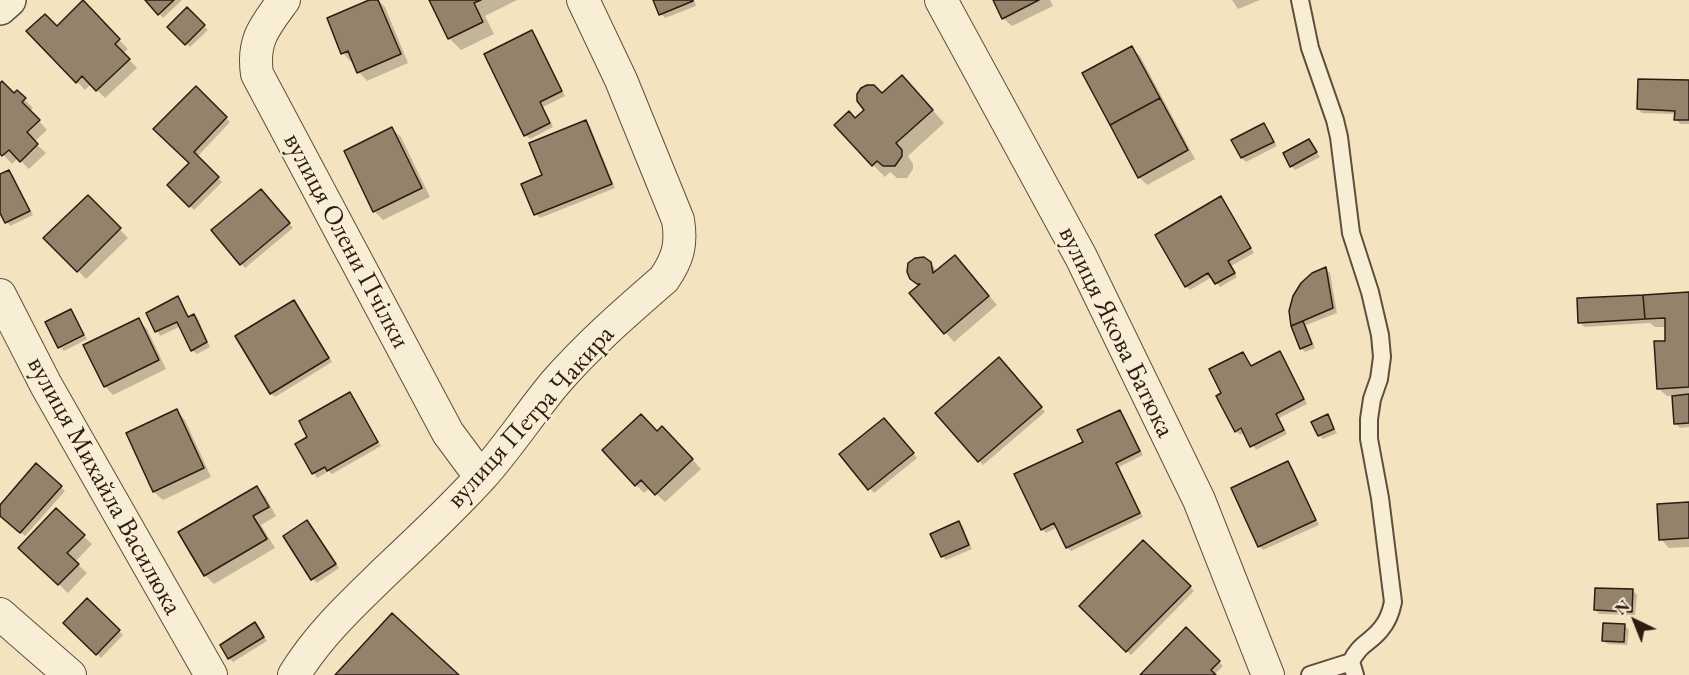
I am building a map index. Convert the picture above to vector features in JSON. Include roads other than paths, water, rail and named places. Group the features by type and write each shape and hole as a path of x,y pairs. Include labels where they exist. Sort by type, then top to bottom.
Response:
{"street":[{"path":"0,8 9,0"},
{"name":"вулиця Олени Пчілки","path":"284,0 265,25 258,40 255,57 257,74 448,433 482,476"},
{"name":"вулиця Петра Чакира","path":"294,675 318,642 351,604 482,476 519,432 554,384 609,327 664,279 680,252 681,236 678,220 621,80 583,0"},
{"name":"вулиця Якова Батюка","path":"941,0 1081,257 1194,489 1268,675"},
{"name":"вулиця Михайла Василюка","path":"0,295 46,385 211,675"},
{"path":"0,614 70,675"}],"lane":[{"path":"1300,0 1310,48 1339,137 1350,233 1370,292 1380,335 1382,357 1379,379 1372,399 1369,439 1380,498 1394,602 1389,618 1380,631 1356,651 1353,669 1310,675"}]}
